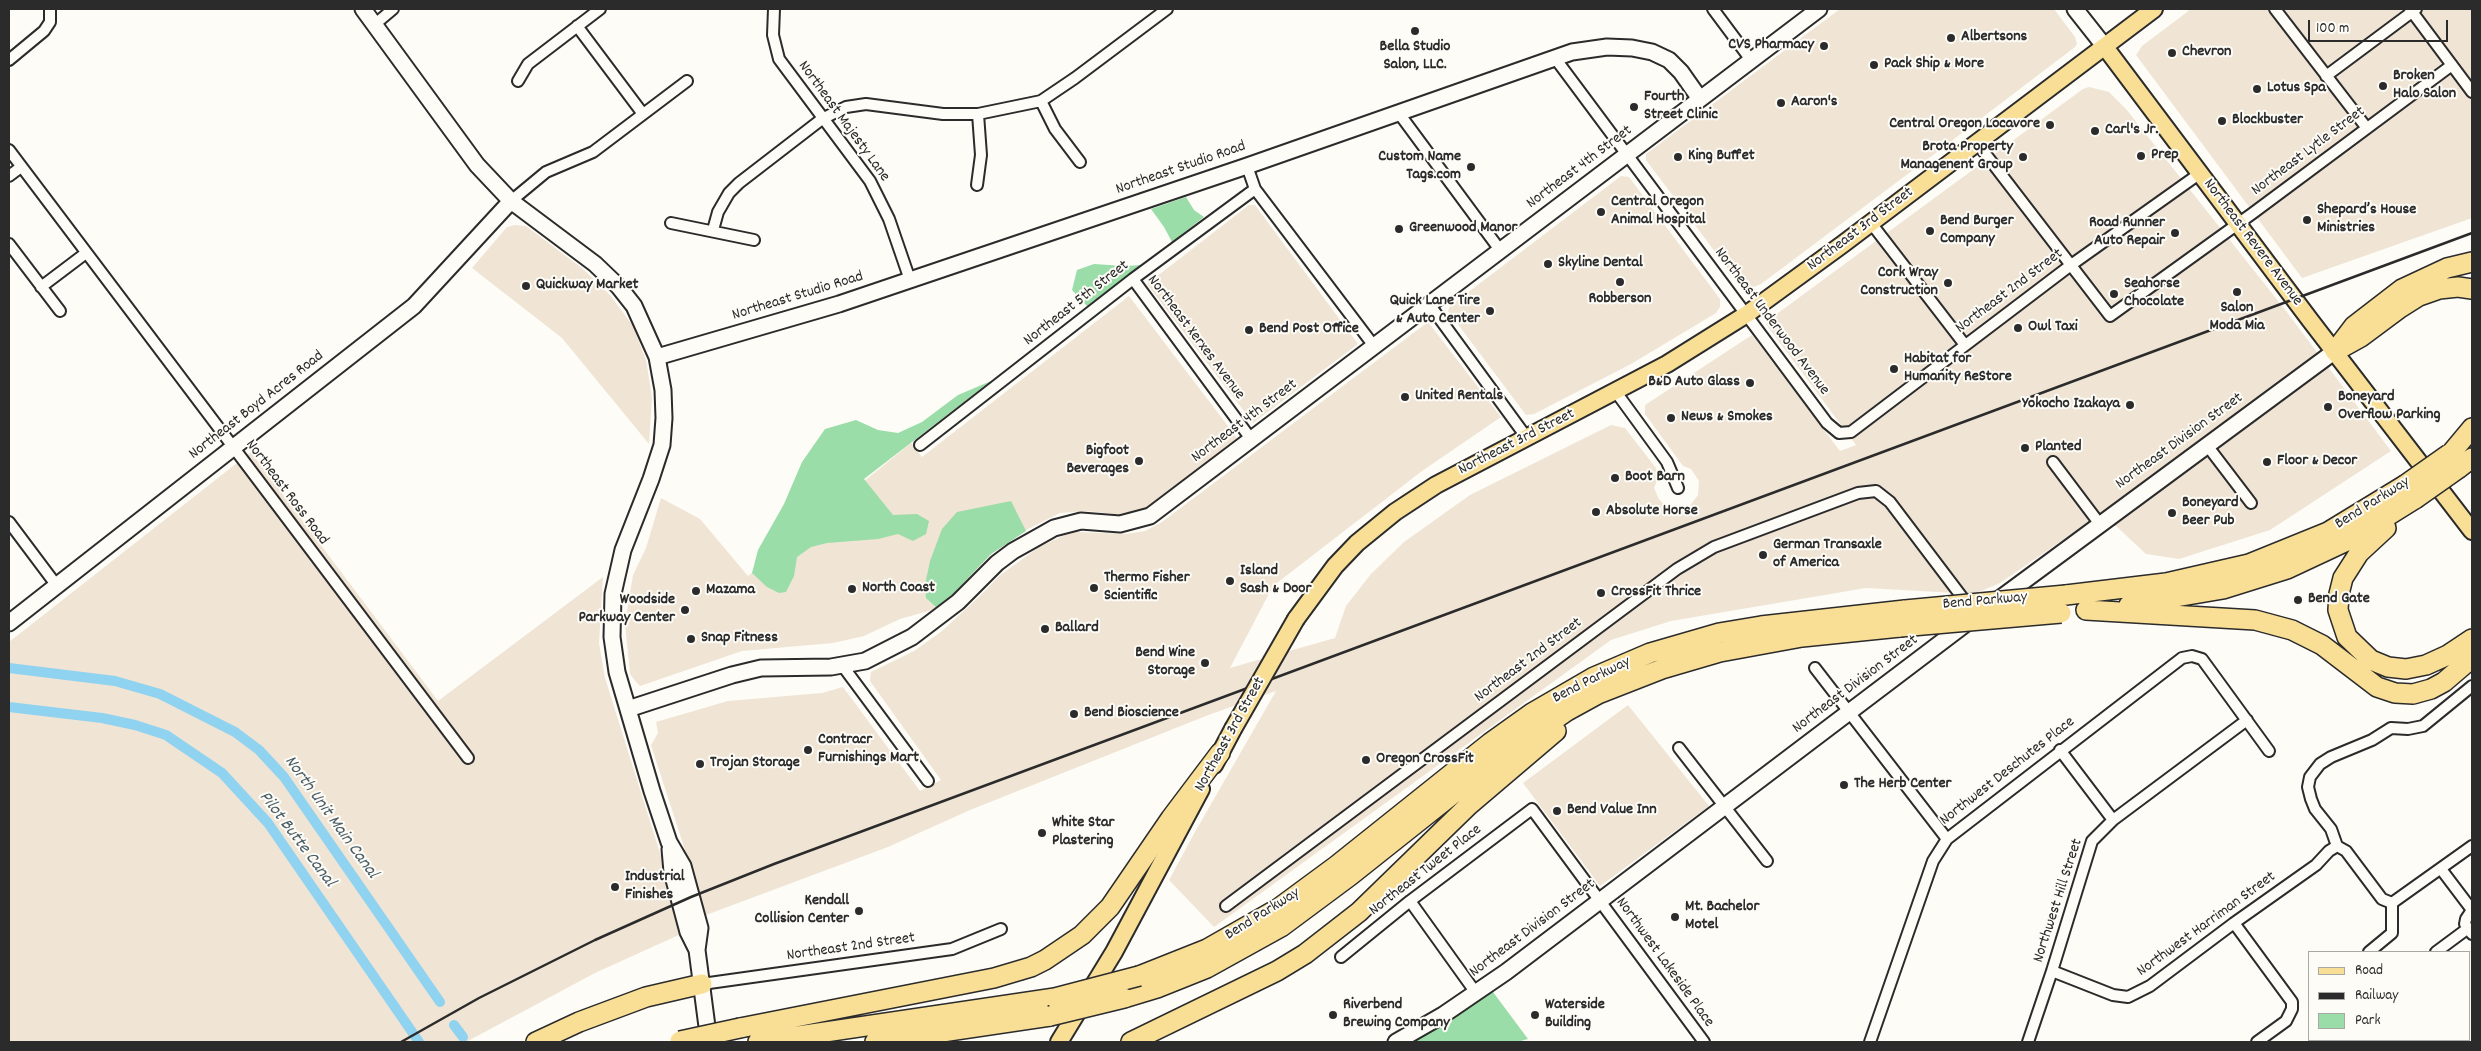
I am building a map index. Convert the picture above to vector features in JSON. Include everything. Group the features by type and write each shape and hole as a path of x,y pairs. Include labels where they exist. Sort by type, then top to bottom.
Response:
{"highway":[{"path":"2335,351 2354,326 2402,289 2447,268 2472,262"},
{"path":"2335,351 2361,337 2419,296 2439,289 2458,287 2472,289"},
{"path":"2458,458 2472,428"},
{"name":"Bend Parkway","path":"2063,604 2086,610 2198,594 2264,577 2334,548 2411,495 2458,458 2472,437"},
{"path":"2411,495 2359,553 2346,572 2340,589 2338,610 2347,637 2372,660 2388,667 2406,669 2426,665 2448,655 2472,639"},
{"name":"Bend Parkway","path":"758,1042 1055,998 1139,976 1207,949 1279,908 1336,866 1490,743 1532,713 1594,677 1650,654 1719,633 1769,625 1903,618 2063,604 2166,583 2249,564 2328,532 2411,495"},
{"path":"2086,610 2255,620 2283,628 2322,645 2377,687 2394,693 2413,694 2431,689 2444,682 2472,658"},
{"name":"Bend Parkway","path":"875,1042 1050,1016 1124,998 1201,971 1274,931 1351,875 1492,763 1540,728 1598,694 1637,678 1720,652 1903,618"},
{"path":"1131,1042 1277,971 1305,954 1359,912 1469,805 1551,735 1579,714 1637,678"},
{"path":"677,1041 994,978 1031,967 1045,960 1082,935 1110,907 1170,818 1220,753"},
{"path":"536,1042 579,1022 646,998 702,984"}],"main road":[{"name":"Northeast 3rd Street","path":"1059,1042 1114,952 1233,729 1296,619 1336,566 1357,543 1395,512 1436,485 1667,364 1747,314 1871,223 2154,9"},
{"name":"Northeast Revere Avenue","path":"2104,47 2472,531"}],"street":[{"path":"9,60 44,31 50,22 50,9"},
{"path":"363,9 466,151 511,201 596,264 620,287 634,306 657,357 663,390 664,418 662,444 652,479 623,550 612,609 612,637 617,672 669,842 672,872 688,932 697,950 709,1042"},
{"path":"374,25 393,9"},
{"path":"518,81 528,64 600,9"},
{"name":"Northeast Majesty Lane","path":"774,9 773,35 779,59 870,181 881,200 910,280"},
{"path":"713,230 718,212 739,182 822,118 846,107 866,104 943,114 978,114 1041,101 1167,9"},
{"path":"1713,9 1751,60"},
{"name":"Northeast 4th Street","path":"628,709 732,675 761,668 842,665 865,660 912,637 958,602 1008,555 1054,528 1080,521 1120,524 1150,516 1819,9"},
{"name":"Northeast Revere Avenue","path":"2075,9 2104,47"},
{"path":"2275,9 2366,127"},
{"path":"2326,76 2413,10 2472,92"},
{"path":"577,26 643,114"},
{"name":"Northeast Studio Road","path":"657,357 830,306 910,280 1247,166 1572,52 1607,47 1632,48 1652,52 1669,60 1681,72 1700,99"},
{"name":"Northeast Underwood Avenue","path":"1555,58 1827,422 1839,433"},
{"name":"Northeast Lytle Street","path":"2071,265 2110,316 2238,224 2366,127 2452,65"},
{"path":"511,201 546,172 593,152 688,81"},
{"path":"1041,101 1055,129 1080,162"},
{"path":"1398,112 1500,250"},
{"path":"977,185 981,155 978,114"},
{"path":"1977,143 2071,265"},
{"name":"Northeast Ross Road","path":"9,150 468,758"},
{"path":"1247,166 1255,189 1374,346"},
{"path":"9,176 21,167"},
{"name":"Northeast 2nd Street","path":"1839,433 1850,432 2071,265 2199,174"},
{"name":"Northeast 5th Street","path":"920,445 1133,279 1255,189"},
{"name":"Northeast Boyd Acres Road","path":"9,623 414,306 511,201"},
{"path":"671,223 713,230 754,240"},
{"path":"1871,223 1965,345"},
{"path":"9,244 60,311"},
{"path":"41,286 86,253"},
{"name":"Northeast Xerxes Avenue","path":"1133,279 1251,439"},
{"path":"1429,304 1527,438"},
{"name":"Northeast Division Street","path":"1396,1042 1476,993 2099,523 2335,351"},
{"path":"1616,392 1667,462 1678,488"},
{"path":"2206,444 2251,503"},
{"path":"2053,462 2099,523"},
{"name":"Northeast 2nd Street","path":"1226,906 1696,556 1714,547 1858,493 1876,491 1890,502 1976,616"},
{"path":"9,522 57,586"},
{"name":"Northwest Deschutes Place","path":"1870,1042 1933,861 1946,839 2182,658 2192,656 2202,659 2247,720"},
{"path":"842,665 928,781"},
{"path":"1815,668 1946,839"},
{"path":"2392,903 2382,899 2340,846 2331,829 2315,809 2308,787 2310,777 2320,764 2331,757 2372,740 2391,728 2408,729 2422,726 2472,686"},
{"path":"2247,720 2269,750"},
{"name":"Northwest Hill Street","path":"2028,1042 2092,841 2113,820 2247,720"},
{"path":"1679,748 1767,861"},
{"path":"2060,750 2113,820"},
{"name":"Northeast Tweet Place","path":"1341,957 1410,901 1532,809 1600,901"},
{"name":"Northwest Harriman Street","path":"2052,971 2113,995 2128,997 2150,986 2316,865 2329,851 2340,846"},
{"path":"2392,903 2441,870 2472,846"},
{"path":"2438,951 2470,932 2466,919 2472,910 2441,870"},
{"path":"1410,901 1476,993"},
{"name":"Northwest Lakeside Place","path":"1600,901 1704,1042"},
{"path":"2370,951 2392,933 2392,903"},
{"path":"2234,923 2292,1002 2292,1009 2286,1021 2257,1042"},
{"name":"Northeast 2nd Street","path":"702,984 952,949 1001,929"}],"shaded area":[{"path":"1840,9 2054,9 2075,37 2077,44 1761,284 1754,287 1744,286 1737,281 1646,160 1646,154"},
{"path":"2191,9 2472,9 2472,218 2302,278 2136,55 2142,46"},
{"path":"2089,87 2109,92 2126,109 2286,311 2391,451 2270,530 2179,559 2146,554 2116,526 2086,524 2000,583 1974,594 1866,588 1671,621 1611,640 1214,927 1169,880 1276,691 1211,714 970,810 888,847 706,915 651,745 658,733 656,722 728,701 822,693 843,687 920,791 941,780 870,681 871,672 914,651 942,631 999,576 1039,547 1065,535 1077,532 1126,534 1145,531 1162,522 1428,322 1501,417 1422,471 1273,586 1230,668 1335,638 1346,606 1371,574 1404,542 1470,495 1611,425 1625,428 1656,468 1659,476 1654,488 1659,499 1668,508 1681,510 1688,508 1698,495 1699,481 1691,469 1683,466 1645,414 1645,405 1752,335 1840,451 1856,445 1766,324 1774,316 2083,89"},
{"path":"1621,176 1629,177 1720,299 1720,307 1716,313 1631,364 1534,414 1526,415 1448,311 1450,306"},
{"path":"1249,205 1255,205 1358,344 1253,423 1147,284"},
{"path":"515,225 526,226 583,269 610,295 633,326 646,360 652,397 649,444 562,338 472,268 507,227"},
{"path":"1129,296 1237,438 1154,506 1122,515 1087,511 1060,513 1028,529 991,554 946,601 932,610 900,619 864,636 833,643 742,651 640,686 636,682 630,674 625,624 633,575 646,548 661,498 700,519 748,576 911,443 922,457"},
{"path":"251,452 438,701 603,577 599,643 605,678 671,888 681,934 595,973 466,1042 9,1042 9,642"},
{"path":"1628,705 1709,806 1600,886 1523,783"}],"green space":[{"path":"1186,197 1194,210 1204,217 1172,242 1151,209"},
{"path":"1094,264 1142,265 1088,307 1072,290 1077,270"},
{"path":"991,381 864,479 893,515 917,514 929,521 926,534 913,541 898,534 878,539 827,543 811,547 797,557 794,576 786,592 779,593 767,587 752,573 758,550 784,504 802,462 825,429 856,420 878,430 898,433 922,422 958,395"},
{"path":"1011,501 1026,531 991,554 946,601 936,607 926,598 925,585 930,561 942,529 957,512"},
{"path":"1493,992 1528,1039 1517,1042 1414,1042"},
{"path":"2373,1041 2459,1041 2458,1042"}],"waterway":[{"name":"North Unit Main Canal","path":"9,668 115,681 160,694 235,732 259,750 284,777 440,1002"},
{"name":"Pilot Butte Canal","path":"9,707 102,718 135,725 166,735 222,773 268,823 419,1042"},
{"name":"North Unit Main Canal","path":"454,1025 463,1037"}],"railway":[{"path":"401,1042 479,998 595,940 691,897 774,864 2472,233"}],"place":[{"name":"Bella Studio Salon, LLC.","path":"1415,31"},
{"name":"Albertsons","path":"1951,38"},
{"name":"CVS Pharmacy","path":"1824,46"},
{"name":"Chevron","path":"2172,53"},
{"name":"Pack Ship & More","path":"1874,65"},
{"name":"Broken Halo Salon","path":"2383,86"},
{"name":"Lotus Spa","path":"2257,89"},
{"name":"Aaron's","path":"1781,103"},
{"name":"Fourth Street Clinic","path":"1634,107"},
{"name":"Blockbuster","path":"2222,121"},
{"name":"Central Oregon Locavore","path":"2050,125"},
{"name":"Carl's Jr.","path":"2095,131"},
{"name":"Prep","path":"2141,156"},
{"name":"King Buffet","path":"1678,157"},
{"name":"Brota Property Managenent Group","path":"2023,157"},
{"name":"Custom Name Tags.com","path":"1471,167"},
{"name":"Central Oregon Animal Hospital","path":"1601,212"},
{"name":"Shepard’s House Ministries","path":"2307,220"},
{"name":"Greenwood Manor","path":"1399,229"},
{"name":"Bend Burger Company","path":"1930,231"},
{"name":"Road Runner Auto Repair","path":"2175,233"},
{"name":"Skyline Dental","path":"1548,264"},
{"name":"Robberson","path":"1620,282"},
{"name":"Cork Wray Construction","path":"1948,283"},
{"name":"Quickway Market","path":"526,286"},
{"name":"Salon Moda Mia","path":"2237,292"},
{"name":"Seahorse Chocolate","path":"2114,294"},
{"name":"Quick Lane Tire & Auto Center","path":"1490,311"},
{"name":"Owl Taxi","path":"2018,328"},
{"name":"Bend Post Office","path":"1249,330"},
{"name":"Habitat for Humanity ReStore","path":"1894,369"},
{"name":"B&D Auto Glass","path":"1750,383"},
{"name":"United Rentals","path":"1405,397"},
{"name":"Yokocho Izakaya","path":"2130,405"},
{"name":"Boneyard Overflow Parking","path":"2328,407"},
{"name":"News & Smokes","path":"1671,418"},
{"name":"Planted","path":"2025,448"},
{"name":"Bigfoot Beverages","path":"1139,461"},
{"name":"Floor & Decor","path":"2267,462"},
{"name":"Boot Barn","path":"1615,478"},
{"name":"Absolute Horse","path":"1596,512"},
{"name":"Boneyard Beer Pub","path":"2172,513"},
{"name":"German Transaxle of America","path":"1763,555"},
{"name":"Island Sash & Door","path":"1230,581"},
{"name":"Thermo Fisher Scientific","path":"1094,588"},
{"name":"North Coast","path":"852,589"},
{"name":"Mazama","path":"696,591"},
{"name":"CrossFit Thrice","path":"1601,593"},
{"name":"Bend Gate","path":"2298,600"},
{"name":"Woodside Parkway Center","path":"685,610"},
{"name":"Ballard","path":"1045,629"},
{"name":"Snap Fitness","path":"691,639"},
{"name":"Bend Wine Storage","path":"1205,663"},
{"name":"Bend Bioscience","path":"1074,714"},
{"name":"Contracr Furnishings Mart","path":"808,750"},
{"name":"Oregon CrossFit","path":"1366,760"},
{"name":"Trojan Storage","path":"700,764"},
{"name":"The Herb Center","path":"1844,785"},
{"name":"Bend Value Inn","path":"1557,811"},
{"name":"White Star Plastering","path":"1042,833"},
{"name":"Industrial Finishes","path":"615,887"},
{"name":"Kendall Collision Center","path":"859,911"},
{"name":"Mt. Bachelor Motel","path":"1675,917"},
{"name":"Riverbend Brewing Company","path":"1333,1015"},
{"name":"Waterside Building","path":"1535,1015"}]}
